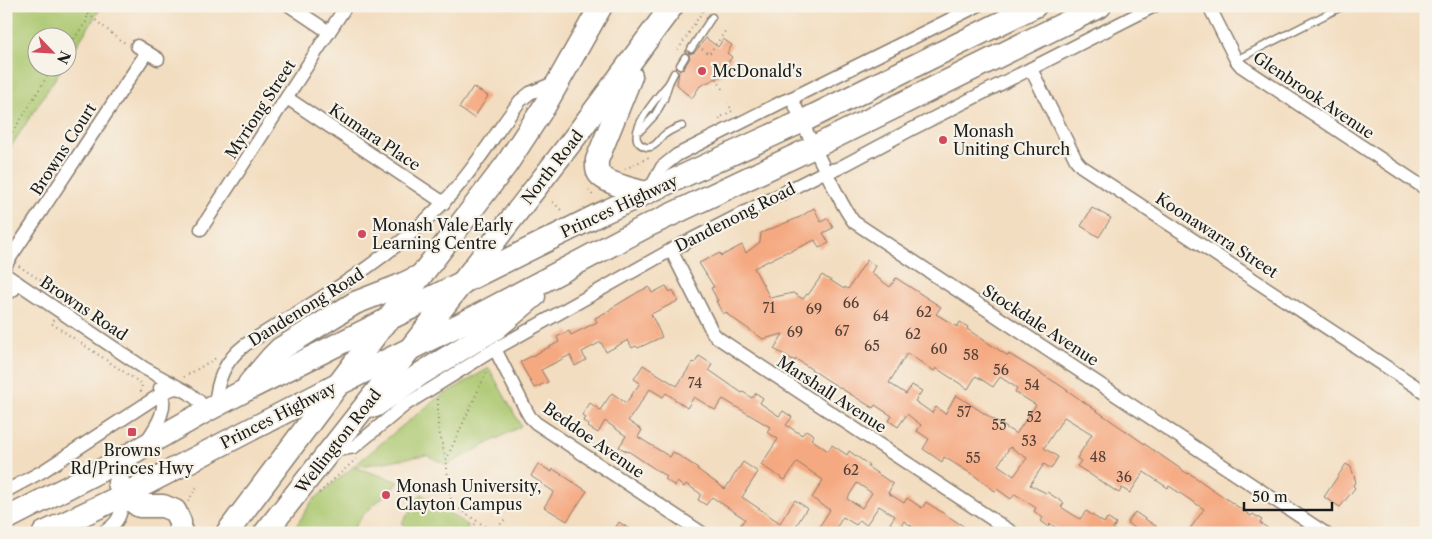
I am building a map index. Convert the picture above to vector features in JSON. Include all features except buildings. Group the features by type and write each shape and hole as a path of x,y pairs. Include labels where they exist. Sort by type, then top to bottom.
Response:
{"highway":[{"path":"386,321 506,165 540,114 601,6"},
{"name":"North Road","path":"410,349 575,137 672,6"},
{"name":"Princes Highway","path":"210,409 598,215 801,122 1035,6"},
{"name":"Princes Highway","path":"44,533 124,495 339,384 477,316 604,248 1100,6"},
{"path":"643,45 597,160 597,170 604,179 628,189 647,192"},
{"path":"348,427 404,385 496,328 565,269"},
{"path":"244,391 280,349 355,303 402,285 421,275"},
{"name":"Wellington Road","path":"227,533 386,321"},
{"name":"Wellington Road","path":"265,533 410,349"},
{"path":"6,519 111,465 210,409"},
{"path":"111,465 124,495 139,506 172,508 178,516 179,531"}],"street":[{"path":"290,6 329,32"},
{"name":"Myriong Street","path":"201,229 346,6"},
{"path":"647,192 662,167 674,157 977,6"},
{"name":"Dandenong Road","path":"329,451 351,448 358,444 405,405 495,349 671,250 826,171 837,169 1154,6"},
{"name":"Glenbrook Avenue","path":"1209,6 1236,60 1244,69 1426,189"},
{"path":"142,49 158,59"},
{"name":"Browns Court","path":"8,262 142,49"},
{"name":"Koonawarra Street","path":"1031,69 1076,160 1082,166 1426,392"},
{"path":"444,202 473,167 520,101 530,94 559,81"},
{"name":"Kumara Place","path":"287,98 444,202"},
{"name":"Stockdale Avenue","path":"792,98 801,122 854,222 1325,533"},
{"name":"Dandenong Road","path":"210,409 223,370 236,352 368,268 409,236 444,202"},
{"name":"Marshall Avenue","path":"671,250 713,333 718,338 1013,533"},
{"name":"Browns Road","path":"6,275 144,368 179,387 210,409"},
{"path":"6,296 18,283"},
{"name":"Beddoe Avenue","path":"495,349 526,410 536,423 702,533"},
{"name":"Browns Road","path":"144,368 162,393"},
{"path":"6,491 43,471 162,393 179,387"},
{"path":"143,446 162,416 162,393"},
{"path":"102,533 115,524 119,518 124,495"}],"lane":[{"path":"1236,60 1343,6"},
{"path":"690,48 712,17"},
{"path":"680,65 685,57"},
{"path":"674,73 664,99 655,115 637,135 637,140 640,144 650,147 654,146 668,132 682,126"}],"path":[{"path":"85,6 88,14 116,37 142,49"},
{"path":"703,11 706,6"},
{"path":"78,33 86,22 88,14"},
{"path":"709,54 726,30"},
{"path":"6,140 22,118 46,78"},
{"path":"717,79 722,89"},
{"path":"721,121 719,118 732,111 728,103"},
{"path":"553,202 560,210"},
{"path":"8,262 68,298"},
{"path":"51,323 142,384 138,408"},
{"path":"179,387 221,355"},
{"path":"446,460 490,365"},
{"path":"431,401 438,396 438,428 446,460 452,501 494,532 505,520"},
{"path":"318,495 360,456"},
{"path":"469,533 477,521"}],"green space":[{"path":"6,6 102,6 78,43 78,28 28,28 28,78 55,78 6,154"},
{"path":"489,368 521,426 447,465 426,455 354,467 399,482 363,515 350,533 292,533 312,501 435,400"},
{"path":"421,494 468,526 464,533 416,533 402,523"}],"place":[{"name":"McDonald's","path":"702,71"},
{"name":"Monash Uniting Church","path":"943,140"},
{"name":"Monash Vale Early Learning Centre","path":"362,234"},
{"name":"Browns Rd/Princes Hwy","path":"132,432"},
{"name":"Monash University, Clayton Campus","path":"386,495"}]}
